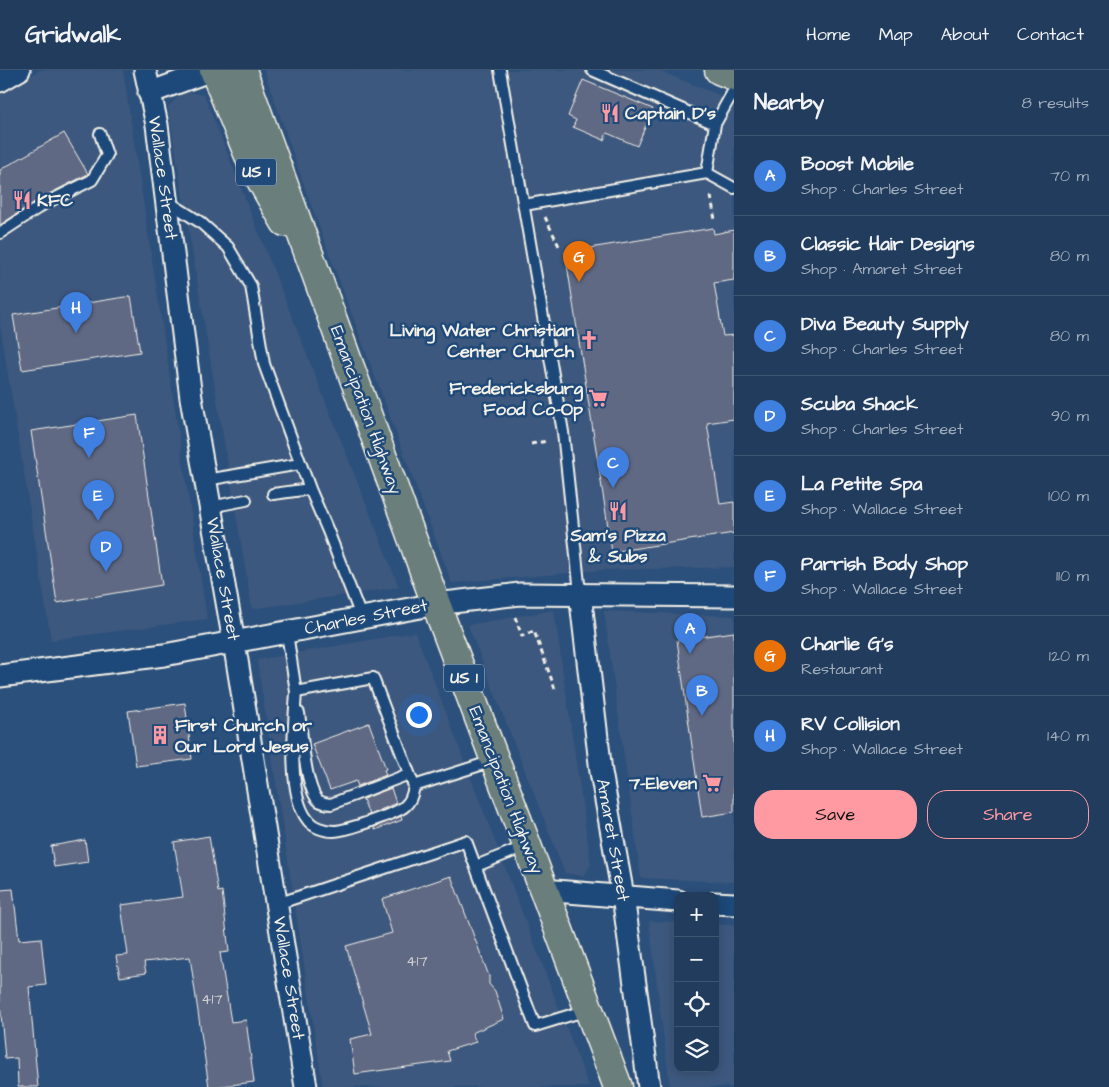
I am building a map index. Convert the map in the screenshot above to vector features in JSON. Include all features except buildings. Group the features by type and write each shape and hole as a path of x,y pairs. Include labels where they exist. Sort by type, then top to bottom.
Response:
{"main road":[{"name":"Emancipation Highway","path":"213,70 254,168 315,267"},
{"name":"Emancipation Highway","path":"242,70 436,604 618,1087"},
{"path":"719,70 734,76"}],"street":[{"path":"0,81 19,70"},
{"name":"Wallace Street","path":"145,70 157,125 191,398 234,642 306,1087"},
{"path":"150,92 213,70"},
{"name":"Charles Street","path":"0,676 164,655 436,604 507,596 580,594 734,596"},
{"name":"Amaret Street","path":"580,594 601,772 623,896 649,1087"},
{"path":"543,890 674,900"},
{"path":"719,903 734,904"}],"lane":[{"path":"500,70 563,432 580,594"},
{"path":"592,70 715,124"},
{"path":"707,174 715,124 734,90"},
{"path":"0,233 44,204 92,180 107,155 100,134"},
{"path":"524,205 707,174 734,188"},
{"path":"166,200 200,222 228,247 251,286 264,364 300,464 362,619"},
{"path":"206,480 300,464"},
{"path":"273,494 310,489"},
{"path":"210,507 246,500"},
{"path":"287,633 310,783 320,802 331,804 410,774"},
{"path":"373,678 414,786 413,794 405,806 352,827 332,832 310,823 300,805 292,752 296,692 373,678"},
{"path":"414,786 494,760"},
{"path":"277,904 466,841 536,1026 589,1010"},
{"path":"476,866 526,846"}],"path":[{"path":"538,203 559,246"},
{"path":"530,444 552,440"},
{"path":"507,596 522,636 534,631 555,689"}],"shaded area":[{"path":"40,70 123,70 207,619 51,640 0,325 0,95"},
{"path":"264,70 657,70 734,101 734,567 604,570 452,583 310,202"},
{"path":"184,91 204,95 399,587 252,609 168,107"},
{"path":"554,610 591,865 583,876 565,873 468,625"},
{"path":"604,611 734,616 734,882 641,878"},
{"path":"415,632 589,1087 323,1087 257,660"},
{"path":"649,921 674,922 674,1072 719,1072 719,924 734,925 734,1087 670,1087"}],"place":[{"name":"Captain D's","path":"610,113"},
{"name":"KFC","path":"22,200"},
{"name":"Charlie G's","path":"579,282"},
{"name":"RV Collision","path":"76,333"},
{"name":"Living Water Christian Center Church","path":"589,340"},
{"name":"Fredericksburg Food Co-Op","path":"598,398"},
{"name":"Parrish Body Shop","path":"89,458"},
{"name":"Diva Beauty Supply","path":"613,488"},
{"name":"Sam's Pizza & Subs","path":"618,511"},
{"name":"La Petite Spa","path":"98,521"},
{"name":"Scuba Shack","path":"106,572"},
{"name":"Boost Mobile","path":"690,654"},
{"name":"Classic Hair Designs","path":"702,716"},
{"name":"First Church or Our Lord Jesus","path":"160,735"},
{"name":"7-Eleven","path":"712,783"}]}
